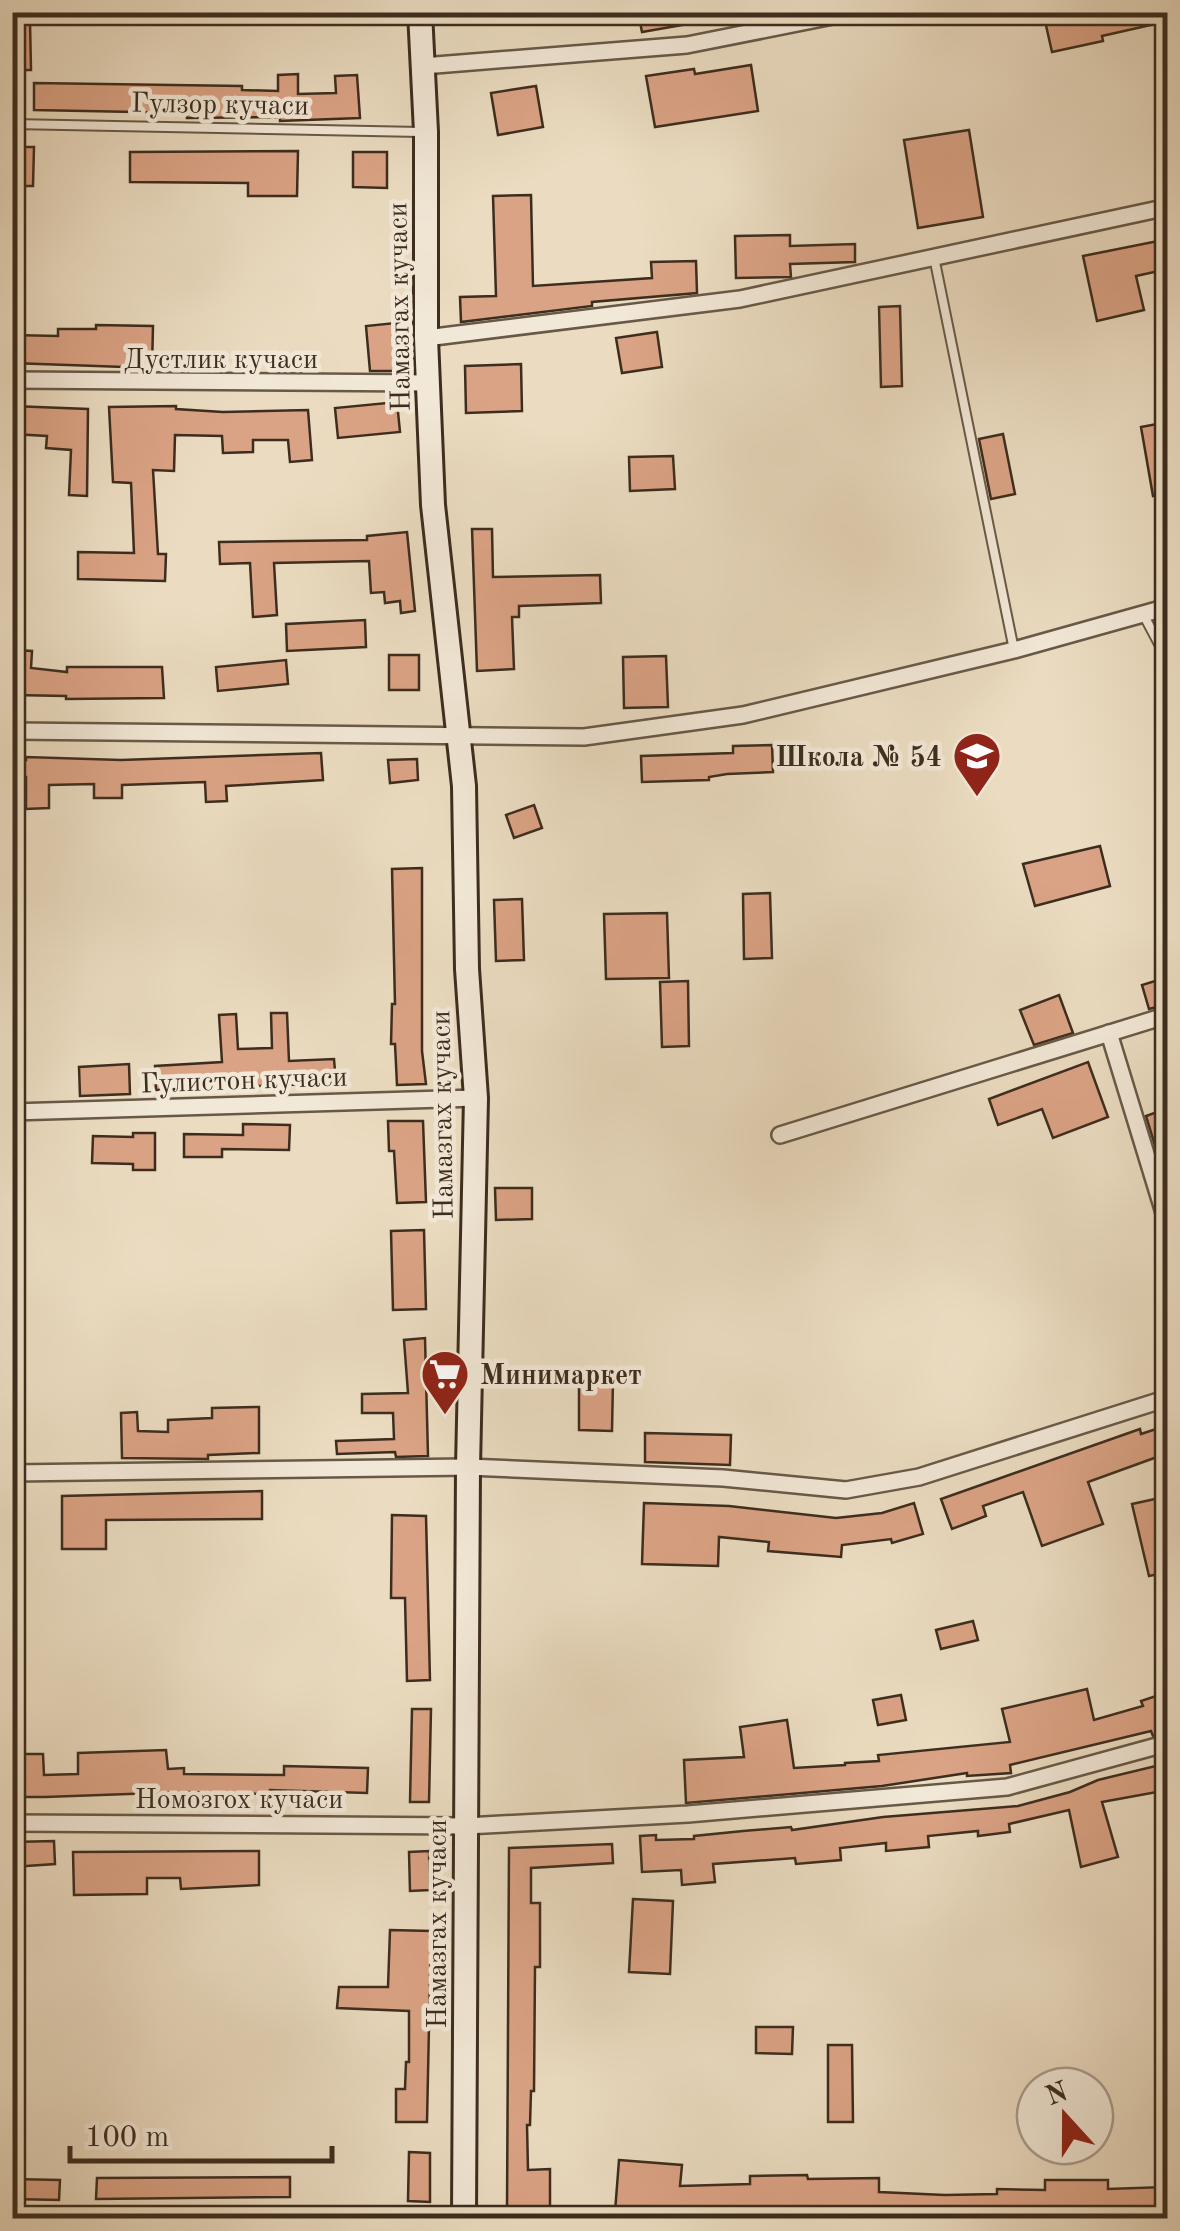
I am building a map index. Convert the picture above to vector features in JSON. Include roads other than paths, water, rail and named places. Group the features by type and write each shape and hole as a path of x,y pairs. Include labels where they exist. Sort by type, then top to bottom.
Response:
{"street":[{"name":"Намазгах кучаси","path":"420,12 433,504 464,786 467,968 476,1098 468,1467 464,2218"},
{"path":"423,66 687,45 853,12"},
{"path":"426,338 740,298 1168,207"},
{"name":"Дустлик кучаси","path":"12,380 430,383"},
{"path":"12,731 584,737 743,715 1014,650 1168,607"},
{"path":"780,1134 1168,1015"},
{"path":"1109,1033 1168,1226"},
{"name":"Гулистон кучаси","path":"12,1112 476,1098"},
{"path":"12,1473 468,1467 723,1478 846,1490 919,1477 1168,1398"},
{"name":"Номозгох кучаси","path":"12,1823 466,1826 688,1814 1007,1787 1168,1743"},
{"path":"12,2218 26,2218"}],"lane":[{"name":"Гулзор кучаси","path":"12,124 426,132"},
{"path":"934,257 1014,650"},
{"path":"1143,614 1168,661"}],"place":[{"name":"Школа № 54","path":"977,798"},
{"name":"Минимаркет","path":"445,1416"}]}
